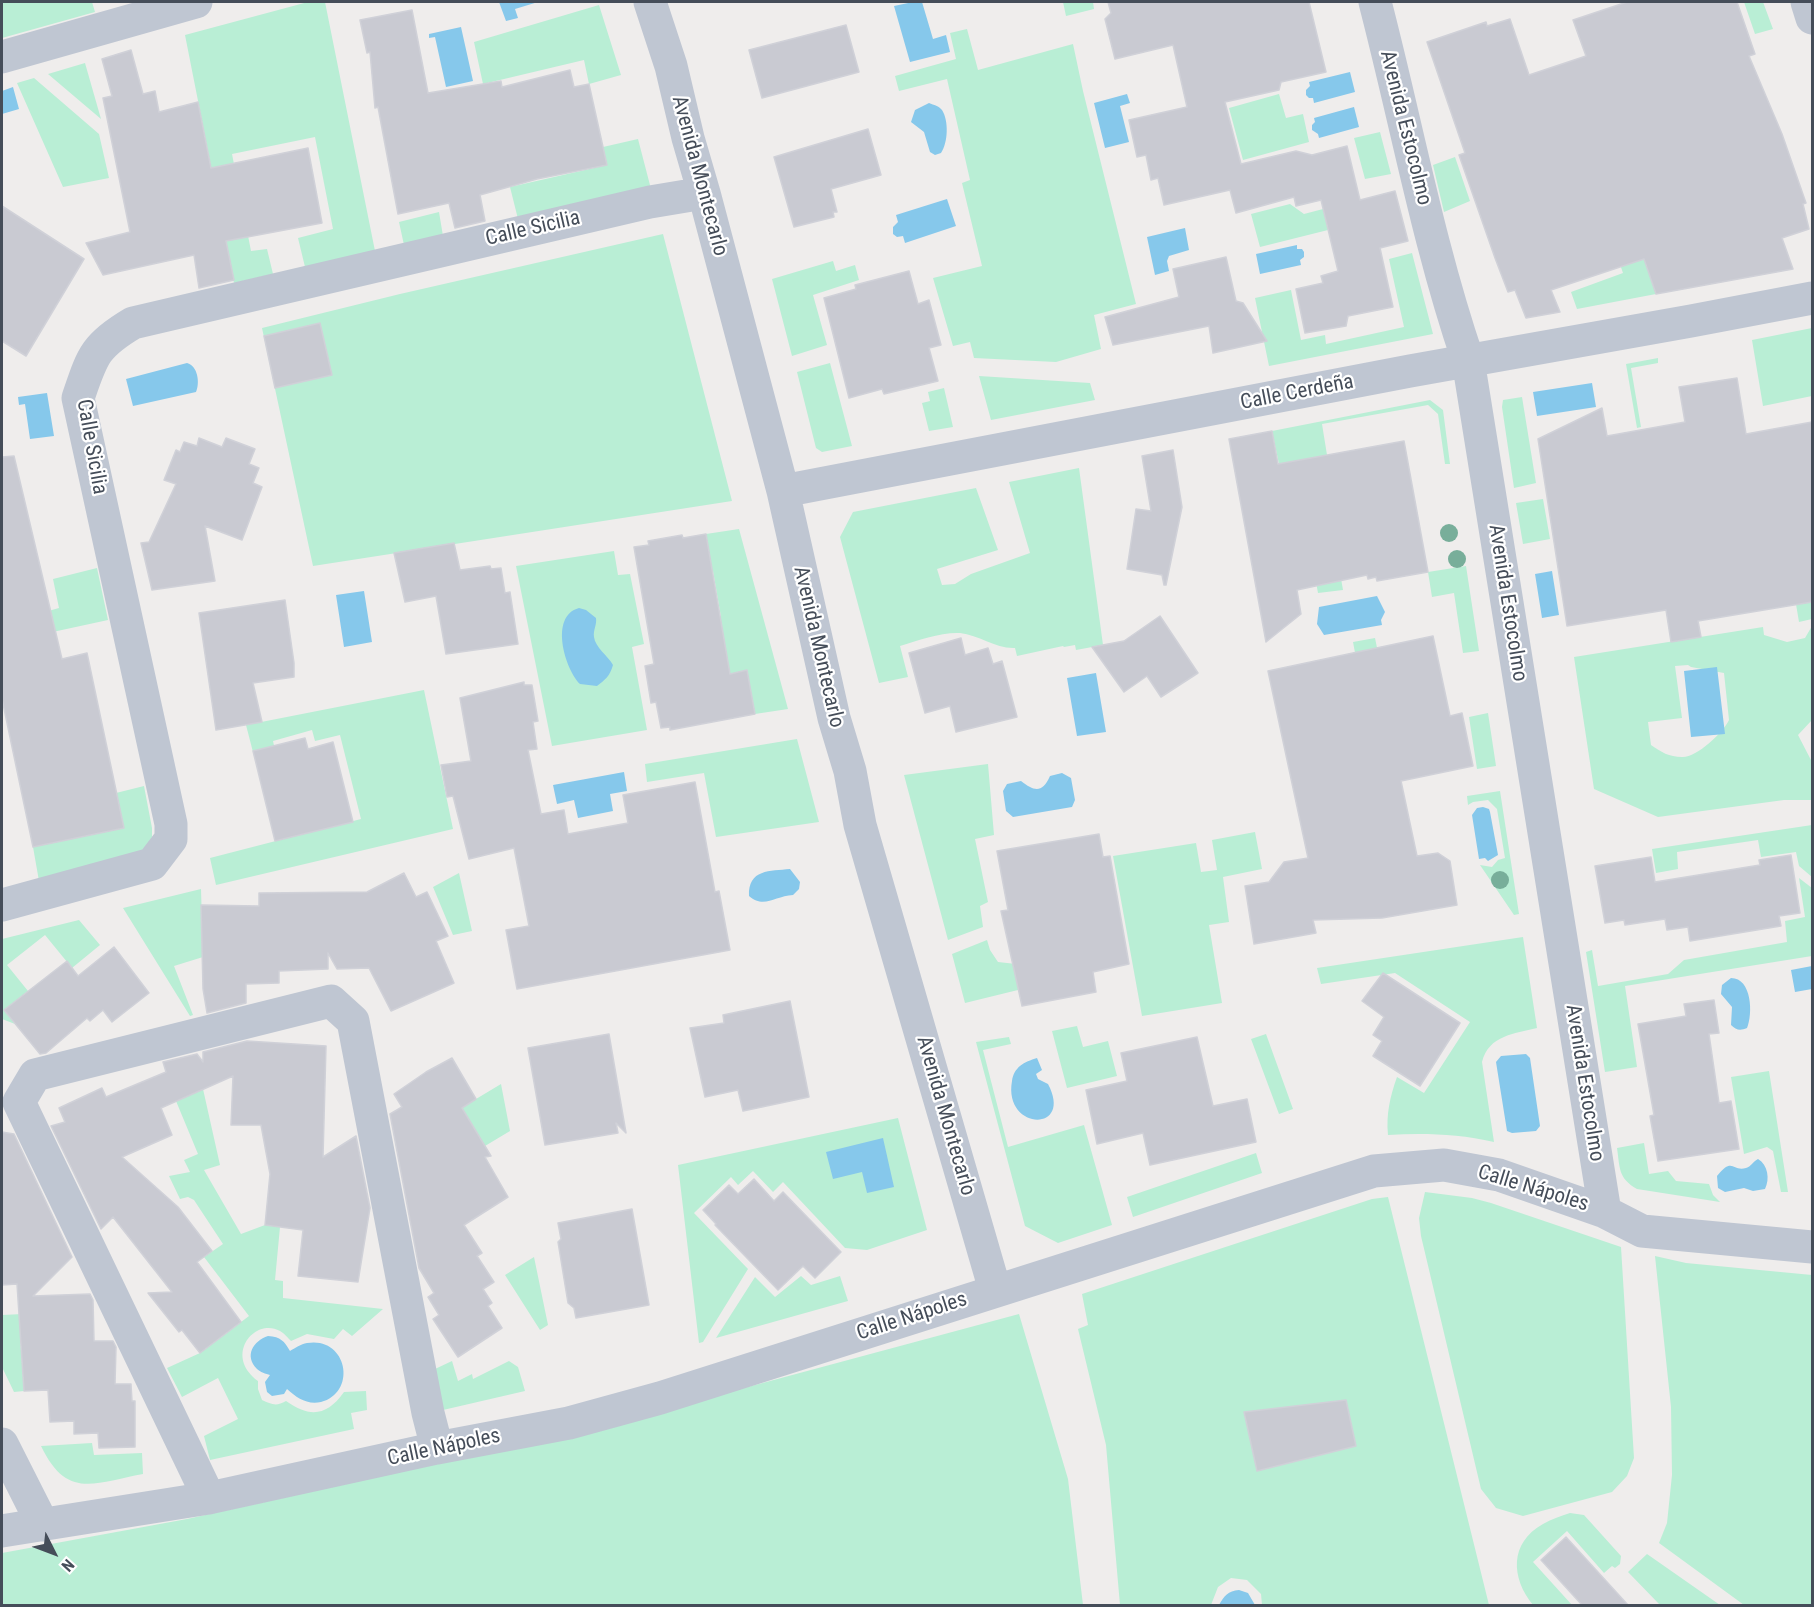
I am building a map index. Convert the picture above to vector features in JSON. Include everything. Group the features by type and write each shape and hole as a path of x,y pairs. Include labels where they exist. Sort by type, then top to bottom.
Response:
{"street":[{"path":"2,57 196,2"},
{"name":"Avenida Montecarlo","path":"650,2 670,66 783,491 834,718 850,771 860,825 995,1290"},
{"name":"Avenida Estocolmo","path":"1375,2 1419,186 1455,322 1468,360 1605,1212"},
{"path":"1807,2 1812,18"},
{"name":"Calle Sicilia","path":"2,905 152,864 171,839 171,824 78,398 91,358 111,336 133,323 650,202 704,193"},
{"name":"Calle Cerdeña","path":"783,491 1468,360 1812,298"},
{"path":"208,1498 19,1102 35,1075 331,1001 353,1022 428,1413 437,1448"},
{"name":"Calle Nápoles","path":"2,1531 208,1498 437,1448 569,1423 660,1398 1374,1171 1444,1165 1499,1175 1605,1212 1642,1231 1812,1247"},
{"path":"2,1444 44,1525"}],"green space":[{"path":"2,2 92,2 95,12 2,38"},
{"path":"308,2 325,2 375,251 305,267 298,238 333,229 315,137 232,154 251,251 267,249 273,274 234,283 185,35"},
{"path":"1063,2 1093,2 1094,9 1066,16"},
{"path":"1744,2 1763,2 1773,29 1755,34"},
{"path":"599,5 621,75 589,84 584,60 483,84 474,42"},
{"path":"967,29 978,70 1073,44 1136,304 1094,315 1101,349 1056,362 974,358 970,342 953,346 933,278 982,266 962,183 970,180 947,79 899,91 895,76 956,59 950,33"},
{"path":"85,63 101,119 48,74"},
{"path":"34,78 99,134 109,178 63,187 17,83"},
{"path":"1279,94 1286,118 1303,114 1309,142 1243,160 1229,108"},
{"path":"1380,132 1391,174 1365,179 1354,138"},
{"path":"638,139 651,189 518,219 510,187 607,165 603,147"},
{"path":"1455,157 1470,201 1444,212 1433,165"},
{"path":"1290,204 1304,214 1323,209 1328,230 1260,247 1251,214"},
{"path":"439,212 443,236 404,245 399,222"},
{"path":"1629,216 1656,294 1577,309 1571,292 1623,273 1606,224"},
{"path":"663,234 732,501 313,566 262,328"},
{"path":"1412,253 1433,334 1269,366 1255,298 1291,290 1301,340 1325,335 1326,344 1404,327 1389,259"},
{"path":"833,261 836,271 855,265 859,280 813,295 827,345 792,356 772,279"},
{"path":"1812,328 1812,396 1763,406 1752,340"},
{"path":"1658,358 1658,363 1631,368 1641,427 1637,428 1626,364"},
{"path":"830,363 852,446 822,452 816,448 797,372"},
{"path":"979,376 1090,383 1095,400 991,420"},
{"path":"944,388 953,427 929,431 922,403 930,401 928,392"},
{"path":"1522,397 1536,483 1514,488 1502,407 1503,400"},
{"path":"1430,400 1443,410 1450,464 1445,464 1438,414 1428,405 1322,424 1327,455 1331,521 1343,590 1318,593 1294,461 1279,464 1272,431"},
{"path":"1079,468 1103,645 1076,650 1075,645 1063,646 1017,656 1015,648 1001,646 967,634 946,634 900,646 908,677 879,683 840,537 853,512 976,488 998,550 937,569 942,585 955,584 971,574 1030,553 1009,482"},
{"path":"1543,499 1550,539 1523,544 1516,503"},
{"path":"739,529 788,709 755,714 747,671 720,676 663,626 721,617 713,571 711,572 706,534"},
{"path":"1812,533 1812,619 1799,622 1785,539"},
{"path":"614,551 618,575 630,574 644,644 632,647 647,730 552,746 516,566"},
{"path":"1466,566 1479,651 1463,653 1454,593 1432,597 1428,572"},
{"path":"97,568 108,620 2,643 2,624 59,608 53,579"},
{"path":"1812,626 1812,720 1798,735 1812,762 1812,800 1784,800 1658,817 1594,789 1574,657 1763,627 1764,635 1787,642 1805,638","holes":["1688,665 1724,673 1729,720 1715,738 1701,749 1688,756 1673,756 1651,745 1648,722 1682,718 1675,666"]},
{"path":"1375,638 1387,696 1364,701 1353,642"},
{"path":"424,690 453,829 216,885 210,858 361,819 340,735 315,741 312,730 273,741 275,750 254,756 246,725"},
{"path":"1488,713 1496,766 1477,769 1469,717"},
{"path":"797,739 819,822 716,837 704,773 647,782 645,764"},
{"path":"988,764 994,835 975,839 988,902 980,906 983,927 948,940 904,775"},
{"path":"144,786 152,837 143,852 39,881 33,847 124,828 116,793"},
{"path":"1500,791 1519,914 1514,915 1480,865 1492,867 1498,860 1505,858 1497,809 1488,800 1468,805 1467,796"},
{"path":"1812,825 1812,877 1799,866 1796,852 1761,857 1758,840 1677,852 1678,869 1656,873 1652,849"},
{"path":"1255,832 1262,869 1223,877 1229,922 1209,925 1222,1003 1142,1016 1113,856 1196,843 1201,872 1217,870 1212,840"},
{"path":"459,873 472,931 453,935 433,887"},
{"path":"1799,878 1812,888 1812,956 1625,986 1637,1067 1605,1072 1586,952 1592,950 1598,986 1668,974 1684,960 1787,942 1785,921 1805,917"},
{"path":"201,889 203,957 174,966 193,1015 190,1016 123,908"},
{"path":"79,920 100,945 72,968 45,935 7,965 28,991 4,1010 15,1024 2,1019 2,939"},
{"path":"1523,937 1537,1028 1504,1037 1490,1046 1485,1053 1482,1062 1494,1142 1441,1135 1388,1135 1389,1106 1397,1077 1424,1093 1470,1022 1395,973 1321,984 1317,968"},
{"path":"987,940 998,962 1016,964 1022,989 965,1003 952,954"},
{"path":"1077,1026 1083,1047 1108,1041 1117,1076 1067,1088 1052,1031"},
{"path":"1266,1034 1293,1109 1279,1114 1251,1039"},
{"path":"1009,1037 1011,1044 983,1050 1008,1147 1084,1125 1112,1225 1058,1243 1025,1226 976,1042"},
{"path":"1769,1071 1788,1192 1781,1192 1773,1151 1767,1147 1744,1154 1731,1077"},
{"path":"501,1084 510,1131 485,1146 461,1108"},
{"path":"203,1089 220,1165 204,1170 241,1234 265,1225 280,1227 275,1280 283,1281 283,1298 383,1309 352,1336 343,1329 334,1339 307,1334 291,1341 280,1331 270,1328 261,1329 246,1341 243,1350 243,1360 248,1371 258,1381 262,1400 271,1404 286,1401 303,1410 318,1412 331,1406 344,1392 366,1391 367,1410 351,1413 354,1429 210,1460 204,1436 238,1419 218,1378 182,1397 167,1368 200,1353 249,1316 204,1257 223,1244 194,1200 188,1197 180,1199 169,1176 190,1172 184,1160 198,1154 176,1101"},
{"path":"898,1118 927,1230 867,1250 845,1248 783,1182 773,1192 753,1171 738,1185 731,1177 694,1213 748,1269 703,1342 699,1343 678,1165"},
{"path":"1644,1143 1649,1174 1668,1171 1676,1181 1709,1184 1713,1195 1720,1202 1637,1189 1631,1185 1621,1172 1617,1148"},
{"path":"1256,1153 1262,1173 1133,1217 1127,1197"},
{"path":"1425,1192 1472,1198 1491,1203 1621,1247 1634,1458 1627,1476 1612,1492 1523,1516 1496,1508 1481,1489 1421,1236 1419,1218"},
{"path":"1388,1197 1489,1605 1262,1605 1261,1594 1247,1580 1231,1578 1218,1587 1211,1605 1120,1605 1106,1445 1078,1329 1088,1325 1082,1294 1372,1199"},
{"path":"1655,1256 1686,1263 1812,1275 1812,1605 1744,1605 1659,1543 1667,1523 1672,1475 1671,1407"},
{"path":"534,1257 548,1325 540,1330 505,1275"},
{"path":"801,1276 811,1285 840,1276 848,1301 716,1338 755,1277 775,1297"},
{"path":"44,1313 45,1337 20,1337 24,1391 14,1392 2,1367 2,1315"},
{"path":"1019,1314 1068,1479 1083,1605 2,1606 2,1553 187,1519 573,1434"},
{"path":"452,1361 458,1381 472,1374 473,1379 509,1361 518,1367 525,1391 443,1410 435,1369"},
{"path":"92,1443 94,1455 142,1453 143,1474 96,1483 83,1484 72,1481 61,1474 51,1463 41,1446"},
{"path":"1570,1513 1584,1515 1621,1556 1620,1564 1615,1568 1612,1566 1604,1573 1567,1531 1533,1562 1572,1605 1533,1605 1520,1584 1517,1562 1519,1551 1532,1532 1546,1522"},
{"path":"1647,1554 1720,1605 1660,1605 1628,1572"}],"water":[{"path":"499,2 538,2 515,9 518,18 506,21"},
{"path":"922,2 933,39 946,35 950,52 910,62 894,6"},
{"path":"461,27 473,81 446,87 435,37 429,38 429,34"},
{"path":"1350,72 1355,92 1314,103 1313,98 1306,95 1306,90 1310,86 1309,82"},
{"path":"13,87 19,109 2,114 2,91"},
{"path":"1127,94 1130,103 1120,106 1129,142 1105,148 1094,103"},
{"path":"929,103 942,110 947,126 943,149 941,153 935,155 930,152 924,132 911,122 915,110"},
{"path":"1354,107 1359,127 1319,138 1318,134 1312,130 1314,118"},
{"path":"947,199 956,226 905,243 903,236 897,237 893,234 893,227 898,222 896,215"},
{"path":"1185,228 1189,250 1169,256 1167,261 1169,271 1155,275 1147,237"},
{"path":"1297,245 1297,249 1302,249 1304,252 1304,257 1300,260 1301,265 1260,274 1256,254"},
{"path":"187,363 194,368 197,375 196,392 133,406 126,379"},
{"path":"1592,383 1596,407 1537,416 1533,392"},
{"path":"47,393 54,436 30,439 25,404 19,405 18,397"},
{"path":"1552,571 1559,615 1542,618 1535,574"},
{"path":"364,591 372,642 344,647 336,595"},
{"path":"1377,596 1385,612 1381,620 1382,625 1324,635 1317,624 1319,607"},
{"path":"579,608 586,610 596,618 595,641 613,665 607,677 597,686 580,684 574,677 565,655 562,632 564,621 570,613"},
{"path":"1717,667 1725,734 1691,737 1684,671"},
{"path":"1096,673 1106,732 1077,736 1067,678"},
{"path":"624,772 627,791 610,794 613,811 578,818 574,800 557,804 553,785"},
{"path":"1062,773 1071,778 1075,800 1072,807 1013,817 1006,811 1003,791 1007,784 1021,781 1037,789 1044,786 1050,776"},
{"path":"1477,808 1489,809 1490,812 1498,855 1488,861 1485,858 1479,859 1472,815"},
{"path":"790,869 800,882 799,889 793,895 765,902 754,900 749,896 752,881 756,876 768,871"},
{"path":"1812,966 1812,989 1795,992 1791,970"},
{"path":"1731,978 1743,984 1749,998 1749,1022 1747,1028 1742,1030 1731,1025 1732,1007 1721,994 1722,985"},
{"path":"1526,1054 1530,1058 1540,1126 1536,1131 1512,1133 1507,1131 1496,1062 1501,1056"},
{"path":"1037,1058 1042,1070 1036,1074 1038,1079 1048,1084 1054,1100 1052,1111 1046,1118 1036,1120 1026,1117 1017,1109 1012,1097 1012,1081 1020,1066"},
{"path":"883,1138 894,1187 867,1193 862,1172 833,1179 826,1152"},
{"path":"1758,1159 1767,1172 1765,1189 1753,1191 1744,1188 1725,1192 1718,1188 1717,1176 1726,1167 1746,1168"},
{"path":"268,1336 282,1340 290,1351 307,1343 321,1343 331,1348 339,1356 343,1366 340,1388 333,1396 316,1403 302,1400 287,1389 284,1394 272,1396 267,1392 265,1382 270,1375 258,1370 251,1359 254,1345"},
{"path":"1239,1590 1248,1593 1255,1605 1219,1605 1227,1594"}],"building":[{"path":"1108,2 1309,2 1326,72 1281,82 1279,90 1225,102 1241,164 1296,151 1312,155 1347,146 1360,200 1395,191 1408,241 1380,248 1393,307 1348,316 1346,326 1305,333 1296,289 1323,283 1321,276 1338,271 1321,200 1296,206 1294,197 1236,213 1230,190 1164,205 1158,178 1151,180 1146,155 1137,157 1129,120 1187,107 1173,45 1115,59 1105,19 1111,13"},
{"path":"1627,2 1737,2 1755,54 1749,56 1782,134 1806,203 1803,204 1809,229 1782,238 1793,269 1656,294 1644,259 1551,290 1560,312 1526,318 1515,290 1508,292 1495,258 1459,155 1465,153 1427,42 1486,22 1487,26 1510,19 1529,75 1586,56 1573,20"},
{"path":"412,10 428,93 501,81 502,87 570,70 574,87 589,84 607,165 537,179 480,195 485,221 455,228 449,203 398,214 378,107 375,108 370,52 367,53 360,20"},
{"path":"846,25 859,72 762,98 749,50"},
{"path":"131,50 143,94 155,91 159,112 198,102 211,168 308,148 322,223 226,241 234,280 199,288 194,255 103,275 86,243 130,232 103,98 112,96 102,59"},
{"path":"868,129 881,175 831,189 837,212 833,212 834,217 794,227 774,157"},
{"path":"2,206 84,259 26,356 2,341"},
{"path":"1226,257 1236,301 1243,303 1267,341 1213,353 1209,326 1113,345 1105,317 1179,297 1173,269"},
{"path":"909,271 918,304 929,300 941,345 929,348 938,381 884,394 882,389 849,398 824,298 856,289 855,285"},
{"path":"320,323 332,375 275,388 264,336"},
{"path":"1737,378 1746,434 1812,422 1812,602 1698,621 1701,637 1671,642 1666,610 1567,626 1538,439 1602,408 1607,436 1685,422 1679,387"},
{"path":"1272,431 1278,464 1404,441 1428,572 1377,581 1376,577 1368,579 1367,575 1297,590 1301,614 1266,642 1229,439"},
{"path":"199,438 222,447 226,438 255,449 249,464 259,468 253,483 262,487 242,540 205,526 215,581 152,590 141,543 149,542 176,484 164,480 176,450 180,452 184,442 197,446"},
{"path":"1173,450 1182,507 1166,585 1164,585 1162,575 1127,569 1136,509 1151,511 1142,456"},
{"path":"14,456 62,659 87,653 124,828 33,847 2,699 2,457"},
{"path":"706,534 730,674 747,670 755,714 670,730 670,727 661,728 656,702 651,703 645,666 654,664 634,547 649,545 648,541 682,535 683,538"},
{"path":"454,543 460,570 490,566 491,569 501,568 505,593 510,592 518,644 446,654 436,596 405,602 394,553"},
{"path":"285,600 294,677 253,683 262,722 216,730 199,613"},
{"path":"1160,616 1198,673 1161,697 1147,676 1124,692 1092,647 1124,641"},
{"path":"1433,636 1450,716 1462,713 1473,766 1401,781 1417,856 1438,853 1450,861 1457,905 1382,918 1313,920 1316,933 1254,944 1245,886 1269,882 1284,862 1308,858 1268,671"},
{"path":"961,638 965,655 988,648 993,664 1002,661 1017,717 956,732 950,706 925,713 909,653"},
{"path":"524,682 524,685 532,685 538,721 533,722 537,749 528,750 541,814 564,810 568,834 628,823 623,795 695,782 715,892 719,891 730,950 517,989 506,930 529,926 514,848 469,859 453,796 447,797 441,765 471,761 460,698"},
{"path":"305,738 308,749 333,742 353,822 275,841 253,751"},
{"path":"1099,834 1103,857 1110,856 1129,964 1093,972 1096,992 1022,1006 1001,911 1008,910 997,851"},
{"path":"1791,855 1800,913 1779,916 1781,926 1690,941 1688,927 1667,930 1665,919 1625,925 1624,920 1605,923 1595,866 1651,857 1655,882 1760,865 1759,860"},
{"path":"404,873 416,897 427,892 448,936 436,941 454,983 391,1011 369,968 337,969 328,953 328,969 279,971 279,983 246,984 246,1003 207,1013 203,989 201,905 259,906 259,893 367,892"},
{"path":"114,947 149,993 112,1022 103,1010 90,1021 87,1018 46,1053 40,1054 4,1010 67,961 78,976"},
{"path":"1383,973 1460,1023 1420,1086 1373,1056 1382,1041 1373,1035 1384,1017 1362,1001"},
{"path":"1714,1000 1719,1033 1709,1034 1719,1103 1731,1101 1739,1149 1658,1161 1650,1116 1654,1115 1638,1024 1686,1016 1684,1004"},
{"path":"790,1001 809,1097 743,1111 738,1090 705,1097 690,1028 724,1023 723,1015"},
{"path":"609,1034 626,1133 616,1123 618,1133 545,1145 528,1048"},
{"path":"1197,1037 1213,1106 1247,1099 1256,1142 1150,1165 1143,1133 1097,1144 1086,1090 1127,1081 1121,1053"},
{"path":"247,1041 326,1046 323,1157 356,1136 370,1208 358,1282 298,1276 303,1230 265,1225 270,1174 261,1125 231,1125 233,1076 161,1108 172,1135 122,1157 178,1207 212,1251 197,1262 241,1322 200,1353 182,1330 179,1332 148,1293 172,1292 113,1217 101,1229 51,1126 65,1122 59,1108 102,1088 106,1097 166,1072 163,1062 197,1054 203,1062 203,1052"},
{"path":"452,1058 476,1099 462,1108 491,1156 485,1157 508,1197 464,1225 482,1253 477,1256 494,1282 483,1289 492,1303 488,1306 502,1328 458,1357 433,1319 439,1315 428,1297 434,1293 419,1268 390,1114 402,1107 394,1094 426,1072"},
{"path":"2,1132 14,1134 72,1257 33,1296 90,1294 93,1300 94,1341 113,1341 116,1347 115,1384 131,1384 132,1401 135,1401 135,1447 99,1448 98,1433 74,1434 74,1421 50,1422 48,1390 24,1391 17,1284 2,1285"},
{"path":"754,1179 774,1201 783,1192 841,1252 815,1278 803,1266 778,1290 703,1210 729,1185 738,1194"},
{"path":"632,1209 649,1305 576,1318 574,1308 568,1303 558,1242 561,1239 558,1223"},
{"path":"1346,1400 1356,1446 1257,1471 1244,1412"},
{"path":"1566,1537 1628,1605 1582,1605 1541,1560"}]}
